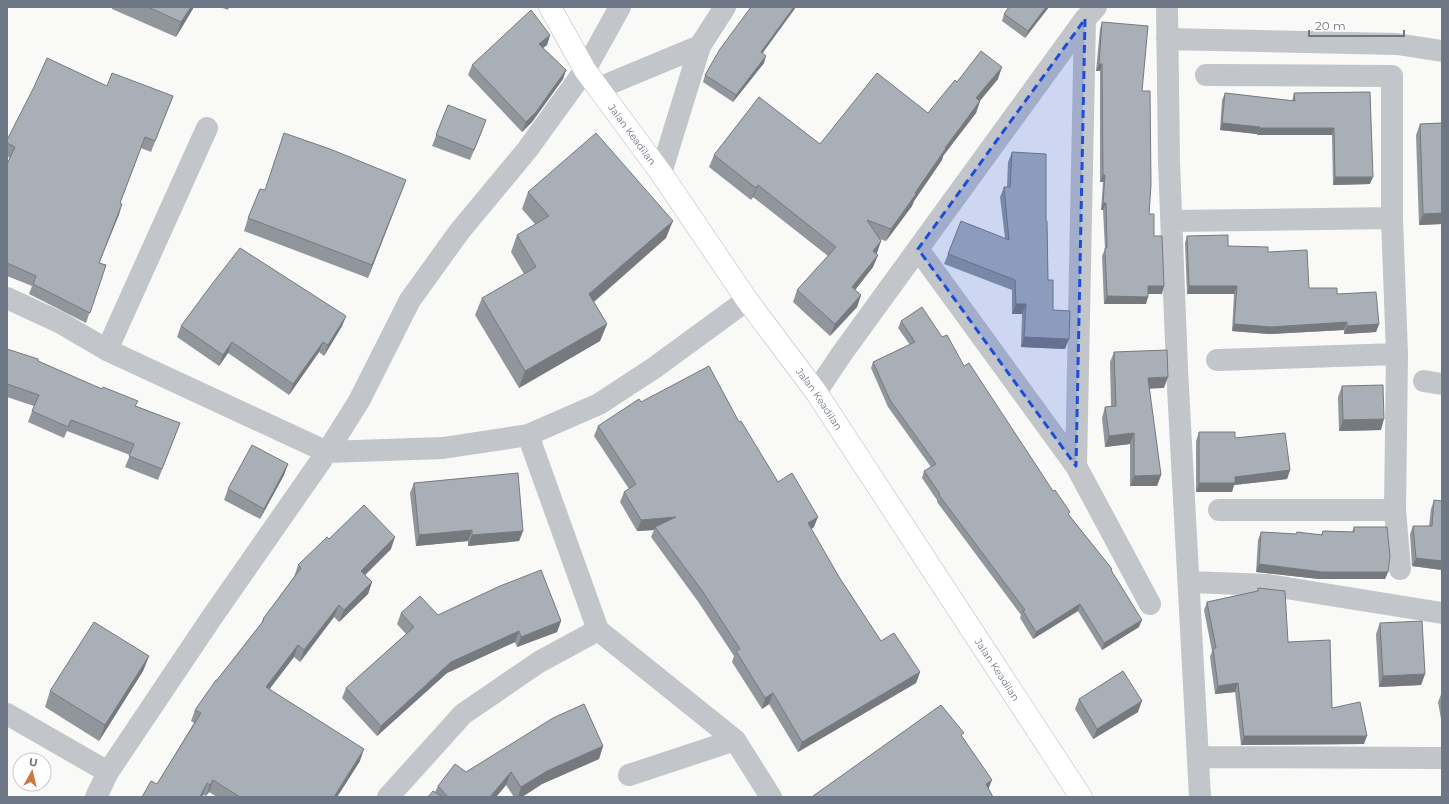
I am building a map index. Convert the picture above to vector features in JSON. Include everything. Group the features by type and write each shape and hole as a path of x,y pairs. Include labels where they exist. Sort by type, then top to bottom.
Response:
{"main road":[{"name":"Jalan Keadilan","path":"550,7 585,70 661,173 747,300 816,392 1081,797"}],"street":[{"path":"96,797 108,772 210,620 327,452 359,401 410,300 459,232 527,150 585,70 620,7"},
{"path":"661,173 700,46 725,7"},
{"path":"1167,7 1166,39 1177,369 1200,797"},
{"path":"816,392 918,249 1091,13"},
{"path":"1076,466 1091,13"},
{"path":"1166,39 1397,44 1442,51"},
{"path":"599,88 700,46"},
{"path":"1206,75 1392,76 1392,218 1397,354 1395,510 1400,568"},
{"path":"108,350 207,128"},
{"path":"1172,221 1392,218"},
{"path":"918,249 1076,466 1150,604"},
{"path":"7,298 60,323 108,350 327,452 443,448 528,435 599,404 654,368 747,300"},
{"path":"1217,360 1397,354"},
{"path":"528,435 598,630 735,740 771,797"},
{"path":"1219,510 1395,510"},
{"path":"1189,582 1268,585 1442,614"},
{"path":"388,797 463,714 539,662 598,630"},
{"path":"7,714 108,772"},
{"path":"629,775 735,740"},
{"path":"1198,757 1442,758"}],"highlighted area":[{"path":"1085,19 1076,466 918,249"}],"building":[{"path":"148,7 191,7 181,22"},
{"path":"751,7 794,7 761,52 766,56 736,95 705,75 720,49"},
{"path":"1009,7 1046,7 1028,31 1004,14"},
{"path":"531,10 550,35 539,44 566,70 536,112 526,122 472,65"},
{"path":"1102,22 1148,26 1142,91 1150,91 1151,185 1149,214 1154,214 1154,236 1162,236 1164,286 1148,286 1148,297 1107,296 1105,248 1107,248 1106,203 1103,203 1105,175 1103,175 1102,64 1099,64"},
{"path":"981,51 1002,67 976,98 980,101 945,148 915,193 916,194 891,229 867,220 881,241 873,251 878,255 852,287 861,295 835,324 797,290 836,247 758,185 756,188 714,155 759,97 820,144 877,73 928,113 955,80 957,82"},
{"path":"47,58 107,86 112,73 173,96 155,141 145,137 120,203 122,204 99,263 106,265 90,313 33,284 36,276 7,263 7,164 15,147 7,143 7,140"},
{"path":"1370,92 1373,177 1335,177 1334,128 1260,128 1222,123 1225,93 1295,101 1294,93"},
{"path":"448,105 486,120 474,150 436,135"},
{"path":"1442,123 1442,213 1423,214 1420,124"},
{"path":"284,133 330,149 406,180 372,265 248,218 260,189 265,190"},
{"path":"596,133 673,221 589,294 607,324 525,371 482,298 536,267 517,235 549,216 528,192"},
{"path":"1012,152 1046,154 1048,280 1053,280 1053,310 1070,311 1069,339 1024,337 1026,304 1016,304 1015,280 948,254 961,221 1009,240 1004,187 1010,187"},
{"path":"1228,235 1228,246 1268,247 1268,252 1307,250 1309,288 1337,288 1337,294 1376,292 1379,324 1347,326 1347,322 1271,327 1234,324 1237,286 1189,286 1187,236"},
{"path":"240,248 346,316 328,345 323,342 293,384 232,342 223,355 181,326"},
{"path":"922,307 942,337 947,335 964,366 969,363 1053,491 1055,490 1070,512 1068,514 1112,569 1111,570 1142,620 1104,643 1080,604 1036,632 1023,611 1025,610 939,495 940,494 924,471 936,464 890,400 873,362 915,342 901,321"},
{"path":"7,349 38,359 38,361 102,389 103,387 138,401 135,406 180,423 162,469 129,456 134,444 71,420 68,427 32,411 39,395 7,384"},
{"path":"1167,350 1168,377 1148,378 1161,475 1134,476 1134,433 1109,436 1105,407 1116,406 1114,352"},
{"path":"709,366 739,422 741,421 778,482 792,473 818,517 808,523 839,577 881,641 894,633 920,672 802,742 773,693 765,698 736,651 740,649 703,592 655,527 676,517 641,520 624,492 636,484 598,426 639,399 641,402"},
{"path":"1383,385 1384,419 1343,420 1342,386"},
{"path":"1199,432 1235,432 1235,438 1285,433 1290,470 1235,477 1235,483 1199,483"},
{"path":"252,445 288,464 264,509 228,489"},
{"path":"518,473 523,531 472,535 472,530 419,535 414,483"},
{"path":"1434,500 1442,501 1442,561 1416,558 1413,526 1432,526"},
{"path":"364,505 395,537 361,571 372,582 344,610 339,605 304,650 298,645 266,687 364,749 334,797 240,797 213,780 210,785 207,783 200,797 142,797 151,781 157,784 201,713 195,710 216,680 264,620 263,619 301,568 298,565 327,537 329,539"},
{"path":"1354,527 1387,527 1390,556 1388,572 1322,572 1259,564 1261,532 1296,534 1297,532 1322,535 1323,531 1354,532"},
{"path":"541,570 561,621 521,637 519,631 451,662 381,726 346,688 414,627 401,613 420,596 438,615 500,586"},
{"path":"1258,588 1285,591 1288,642 1330,640 1332,708 1360,702 1367,736 1244,736 1238,683 1218,686 1213,648 1216,648 1207,602 1258,591"},
{"path":"1422,621 1425,674 1383,676 1380,623"},
{"path":"94,622 149,656 105,725 50,691"},
{"path":"1123,671 1142,701 1097,729 1079,699"},
{"path":"584,704 603,746 547,771 521,787 511,772 490,797 448,797 438,786 455,764 466,772 553,718"},
{"path":"941,705 964,733 961,735 992,780 986,784 993,797 813,796"},
{"path":"433,791 443,797 428,797"}]}
